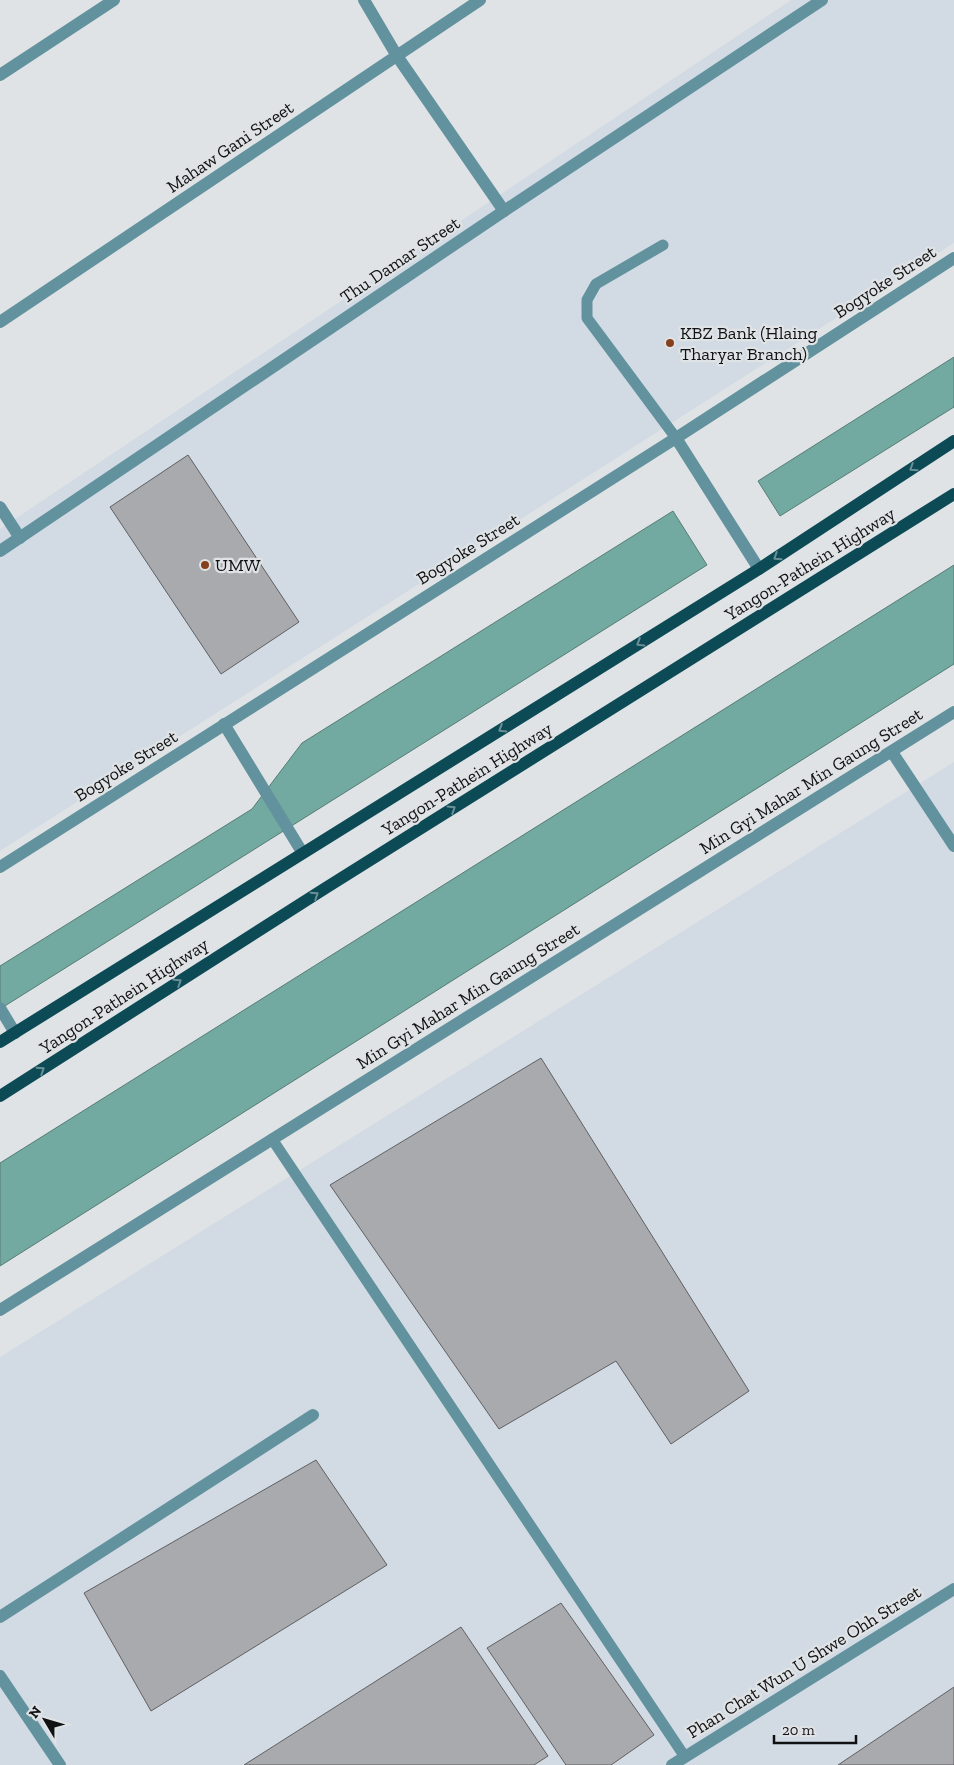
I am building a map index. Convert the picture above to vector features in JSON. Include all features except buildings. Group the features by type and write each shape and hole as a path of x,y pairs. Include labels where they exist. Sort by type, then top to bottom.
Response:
{"main road":[{"name":"Yangon-Pathein Highway","path":"0,1042 12,1028 302,852 759,569 954,441"},
{"name":"Yangon-Pathein Highway","path":"0,1096 324,889 954,494"}],"street":[{"path":"0,75 114,0"},
{"path":"364,0 397,56 504,211"},
{"name":"Mahaw Gani Street","path":"0,322 480,0"},
{"name":"Thu Damar Street","path":"0,551 504,211 822,0"},
{"name":"Bogyoke Street","path":"0,866 676,438 954,258"},
{"path":"676,438 759,569"},
{"path":"0,507 20,538"},
{"name":"Min Gyi Mahar Min Gaung Street","path":"0,1310 954,712"},
{"path":"224,724 302,852"},
{"path":"892,752 954,846"},
{"path":"0,1008 12,1028"},
{"path":"0,1617 313,1415"},
{"name":"Phan Chat Wun U Shwe Ohh Street","path":"672,1765 954,1589"},
{"path":"0,1676 60,1765"}],"lane":[{"path":"663,244 596,284 587,300 587,318 676,438"},
{"path":"272,1138 685,1757"}],"shaded area":[{"path":"791,0 954,0 954,243 0,851 0,529"},
{"path":"954,357 954,407 780,516 758,481"},
{"path":"673,511 707,565 0,1009 0,966 252,809 302,743"},
{"path":"954,565 954,664 0,1266 0,1163"},
{"path":"954,762 954,1765 0,1765 0,1357"}],"place":[{"name":"KBZ Bank (Hlaing Tharyar Branch)","path":"670,343"},
{"name":"UMW","path":"205,565"}]}
